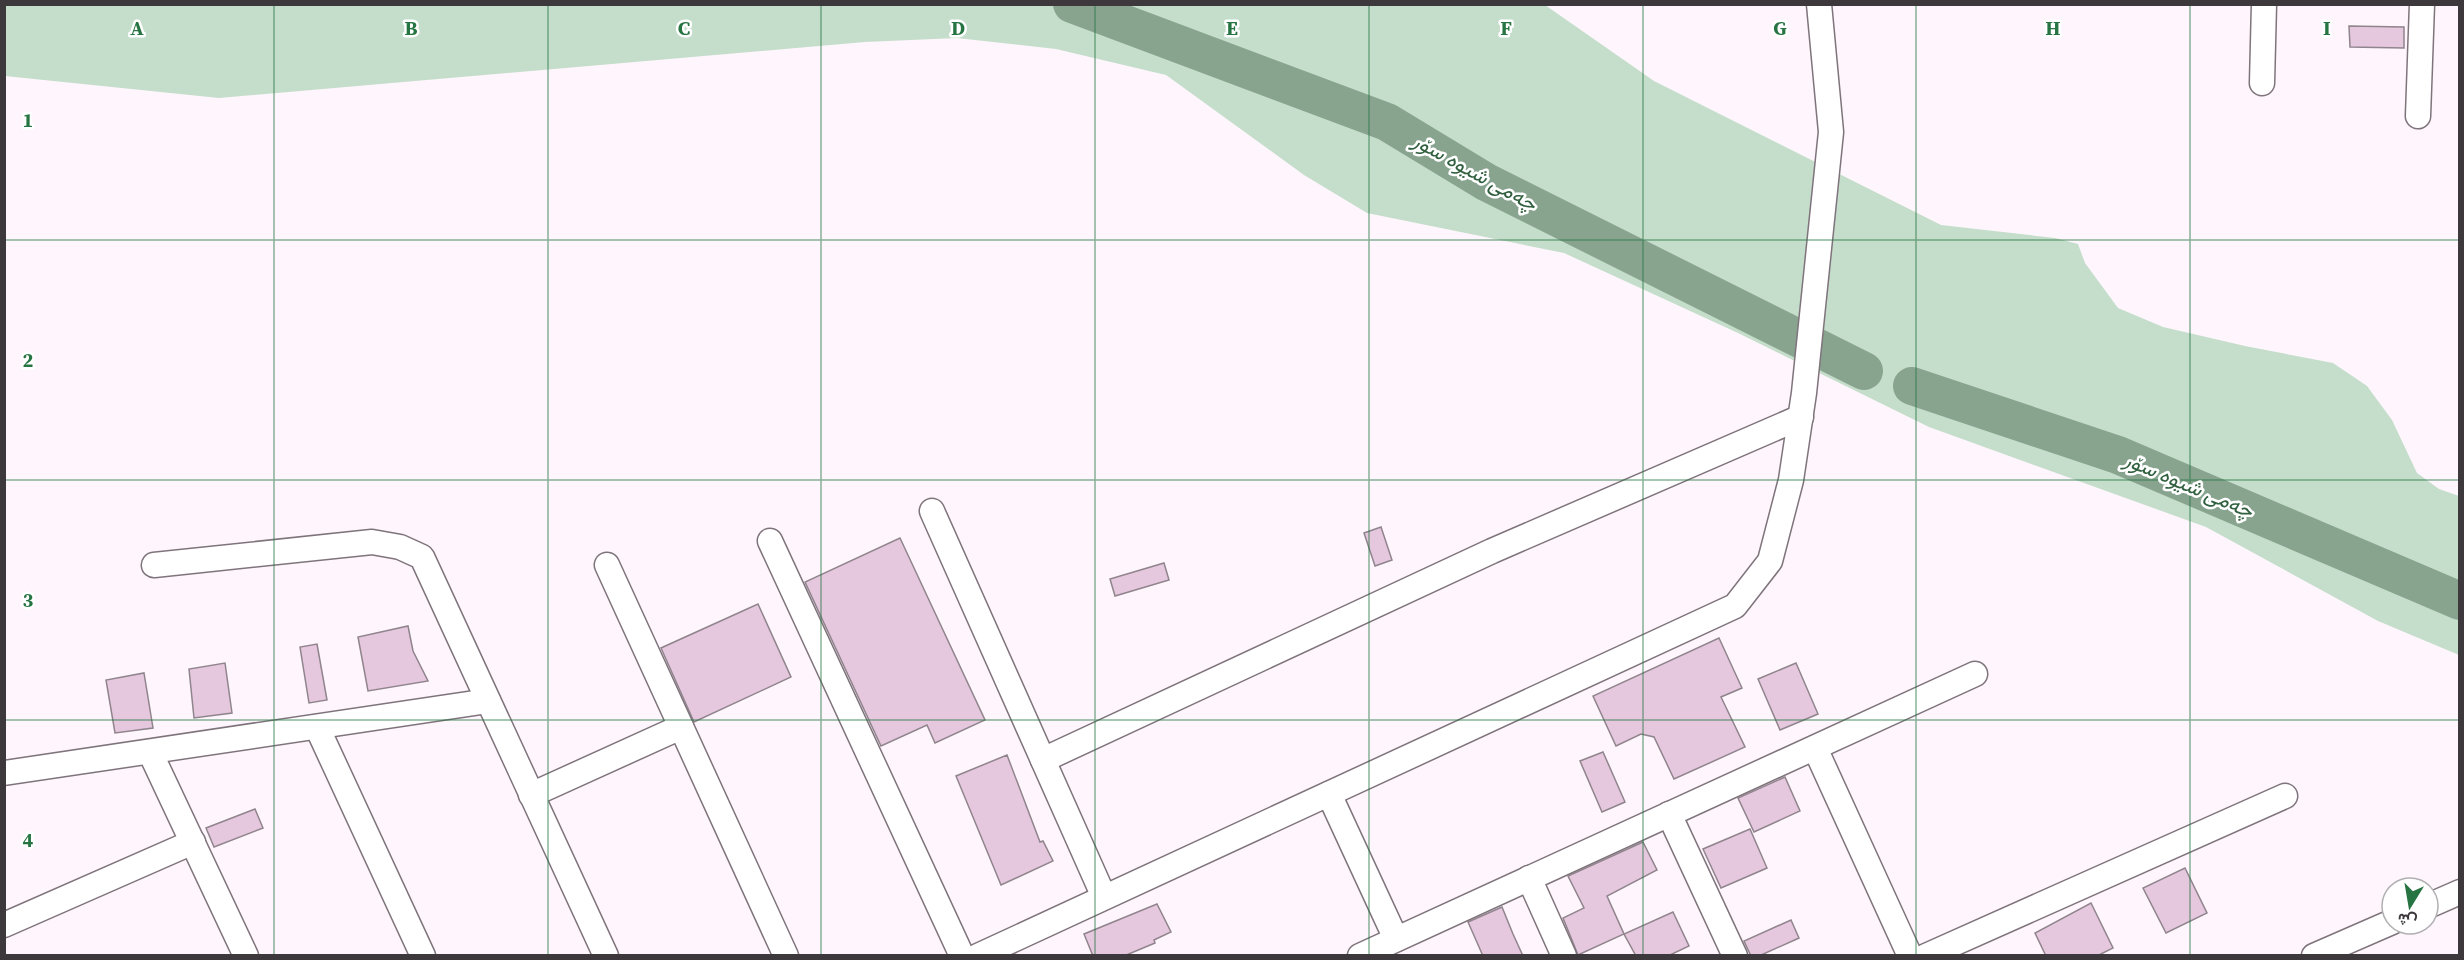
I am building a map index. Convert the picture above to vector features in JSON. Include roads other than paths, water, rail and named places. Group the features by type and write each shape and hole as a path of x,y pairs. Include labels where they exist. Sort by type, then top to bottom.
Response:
{"street":[{"path":"978,956 1735,606 1770,561 1791,480 1804,393 1831,132 1819,4"},
{"path":"2262,83 2264,4"},
{"path":"2418,116 2421,4"},
{"path":"1043,760 1492,551 1800,417"},
{"path":"932,511 1104,897"},
{"path":"154,566 372,542 400,548 422,557 606,956"},
{"path":"770,542 962,956"},
{"path":"607,565 786,956"},
{"path":"1360,956 1975,674"},
{"path":"4,773 488,701"},
{"path":"317,727 423,956"},
{"path":"531,795 681,727"},
{"path":"1815,748 1910,956"},
{"path":"150,752 246,956"},
{"path":"1329,794 1396,939"},
{"path":"1926,956 2285,796"},
{"path":"1669,814 1735,956"},
{"path":"4,925 193,842"},
{"path":"1529,878 1564,956"},
{"path":"2440,901 2460,892"},
{"path":"2314,956 2380,927"}],"waterway":[{"name":"چەمی شیوە سۆر","path":"1072,4 1387,122 1486,182 1864,371"},
{"name":"چەمی شیوە سۆر","path":"1912,386 2118,455 2460,601"}]}
